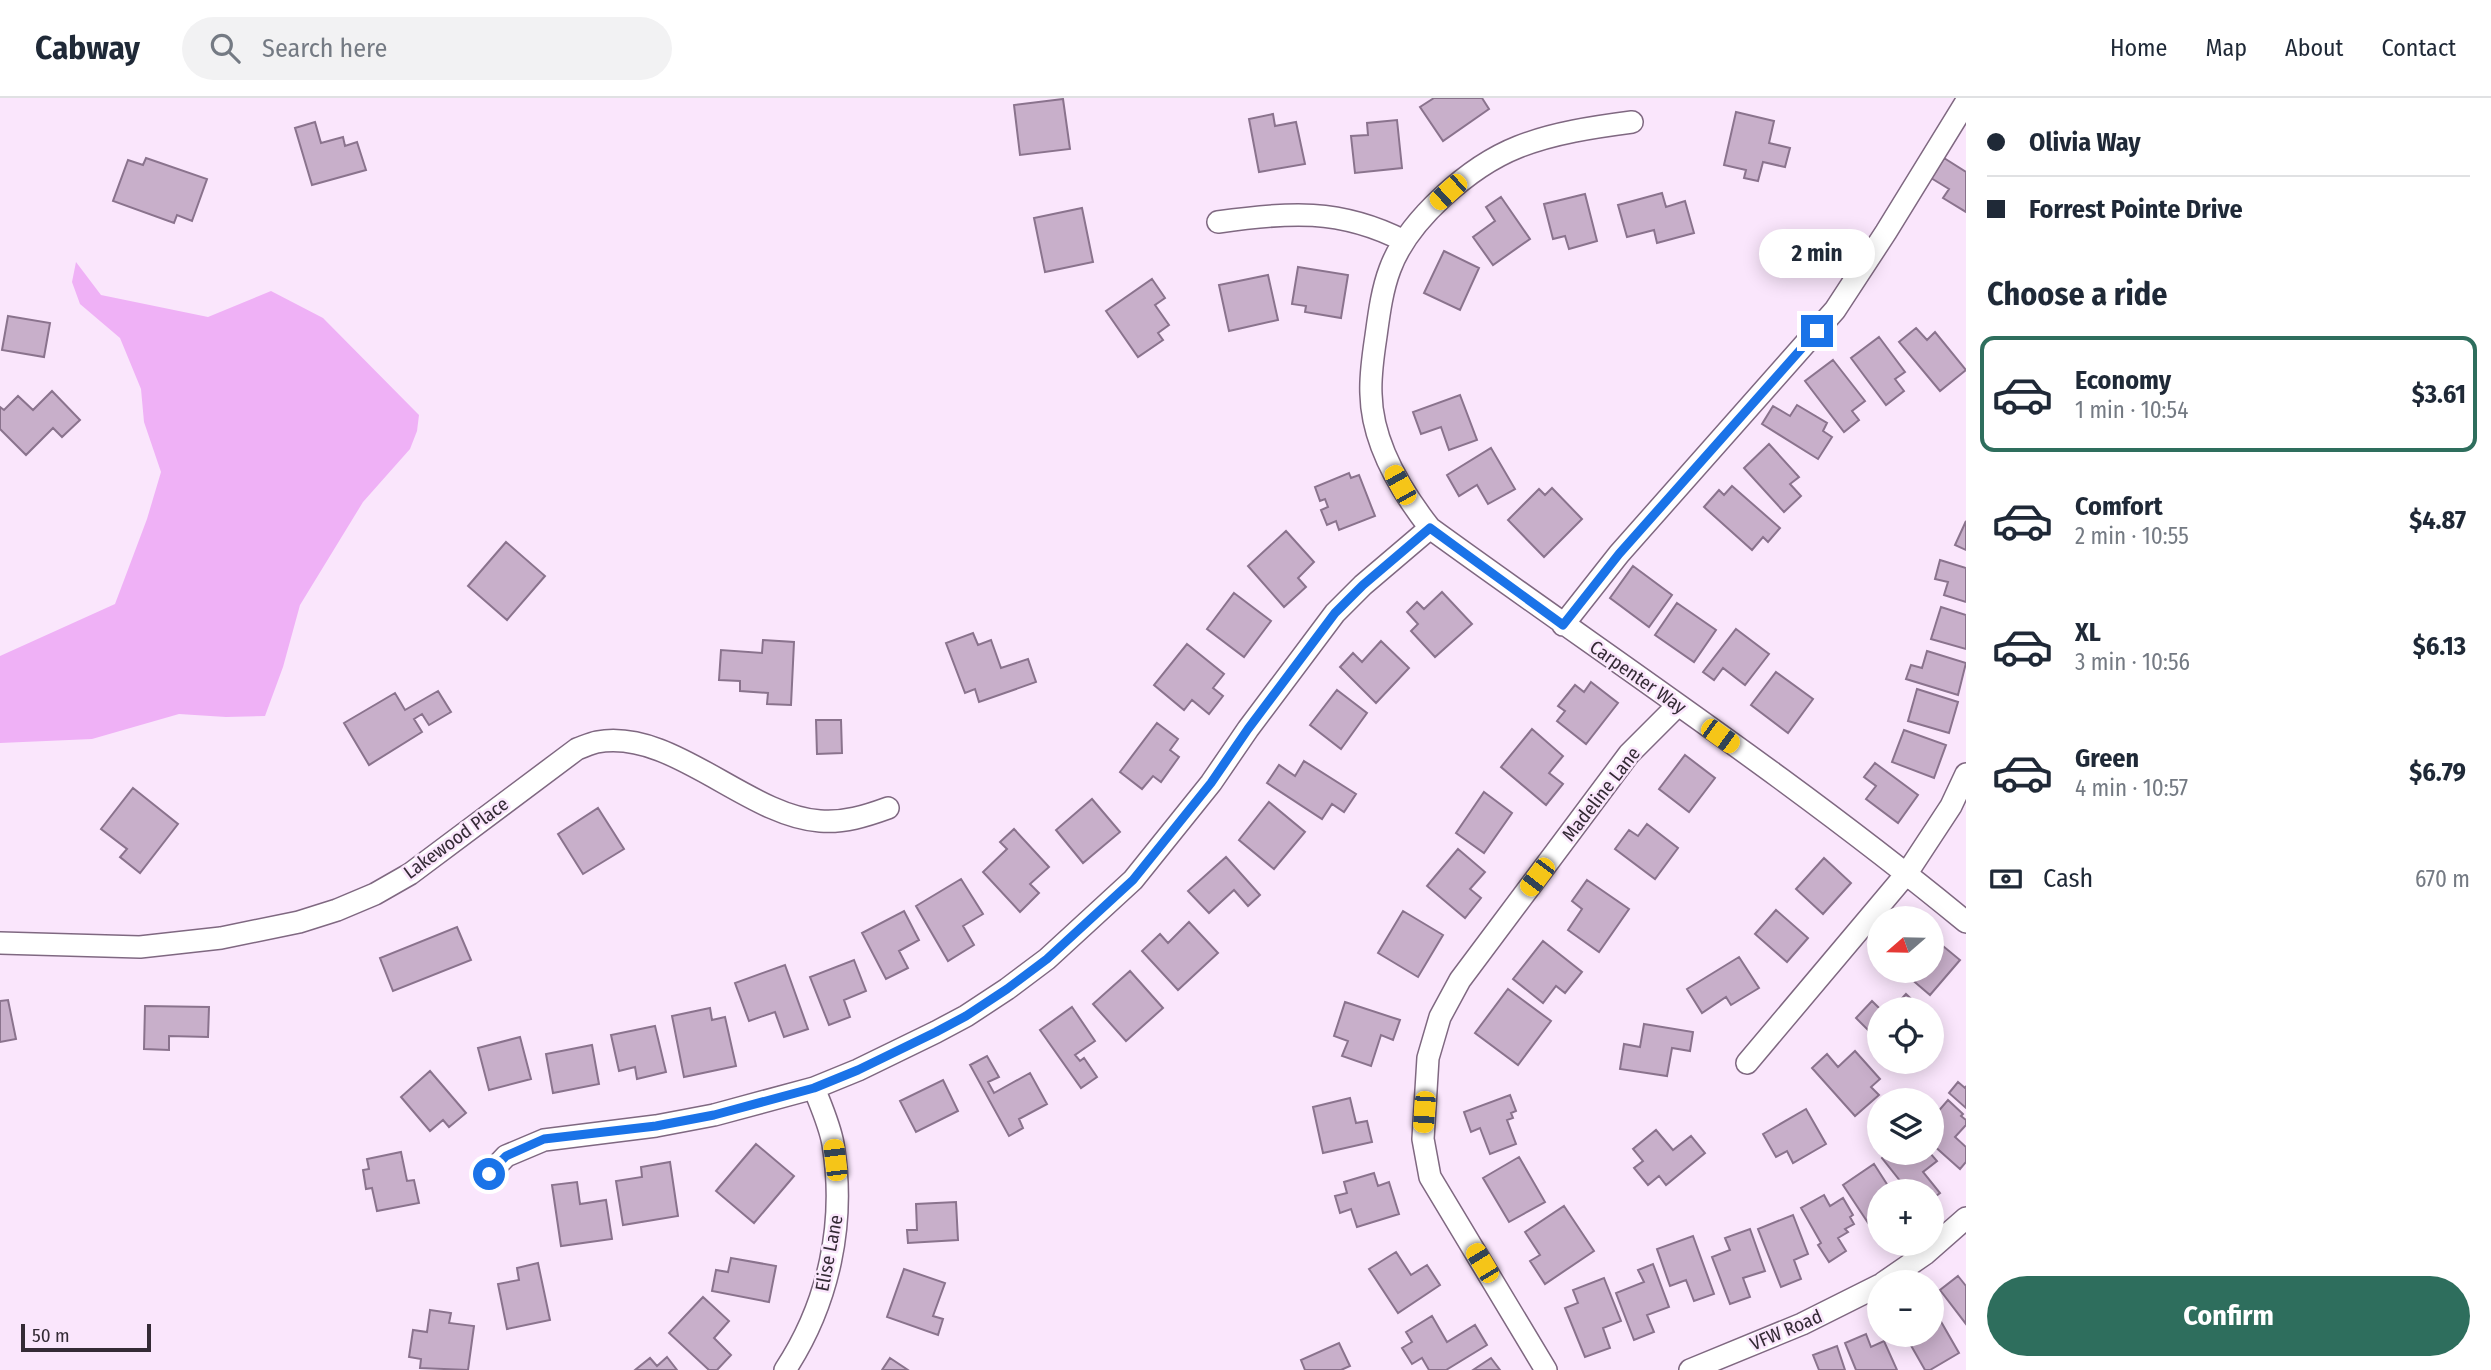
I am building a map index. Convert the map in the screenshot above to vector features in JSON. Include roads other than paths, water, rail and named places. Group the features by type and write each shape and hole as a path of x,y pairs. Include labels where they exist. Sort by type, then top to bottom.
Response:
{"street":[{"path":"1563,625 1619,554 1835,310 1966,102"},
{"name":"Carpenter Way","path":"1632,122 1597,126 1517,147 1459,183 1437,202 1404,241 1390,269 1380,310 1371,369 1371,397 1378,434 1391,469 1430,528 1678,705 1906,873 1966,922"},
{"path":"1218,222 1281,214 1346,218 1378,228 1404,241"},
{"path":"489,1174 506,1156 544,1139 656,1126 714,1115 814,1088 858,1070 966,1016 1037,967 1133,880 1211,783 1335,613 1363,585 1430,528"},
{"name":"Madeline Lane","path":"1546,1370 1430,1177 1423,1139 1428,1058 1440,1017 1460,980 1629,754 1678,705"},
{"name":"Lakewood Place","path":"0,943 140,947 220,938 299,922 337,910 410,874 577,749 597,742 637,743 649,747 781,811 801,818 842,821 888,808"},
{"path":"1747,1063 1906,873 1951,806 1966,774"},
{"name":"Elise Lane","path":"785,1370 799,1347 823,1293 838,1209 832,1142 814,1088"},
{"name":"VFW Road","path":"1902,1270 1925,1254 1966,1218"},
{"name":"VFW Road","path":"1690,1370 1802,1324 1867,1291"}]}
